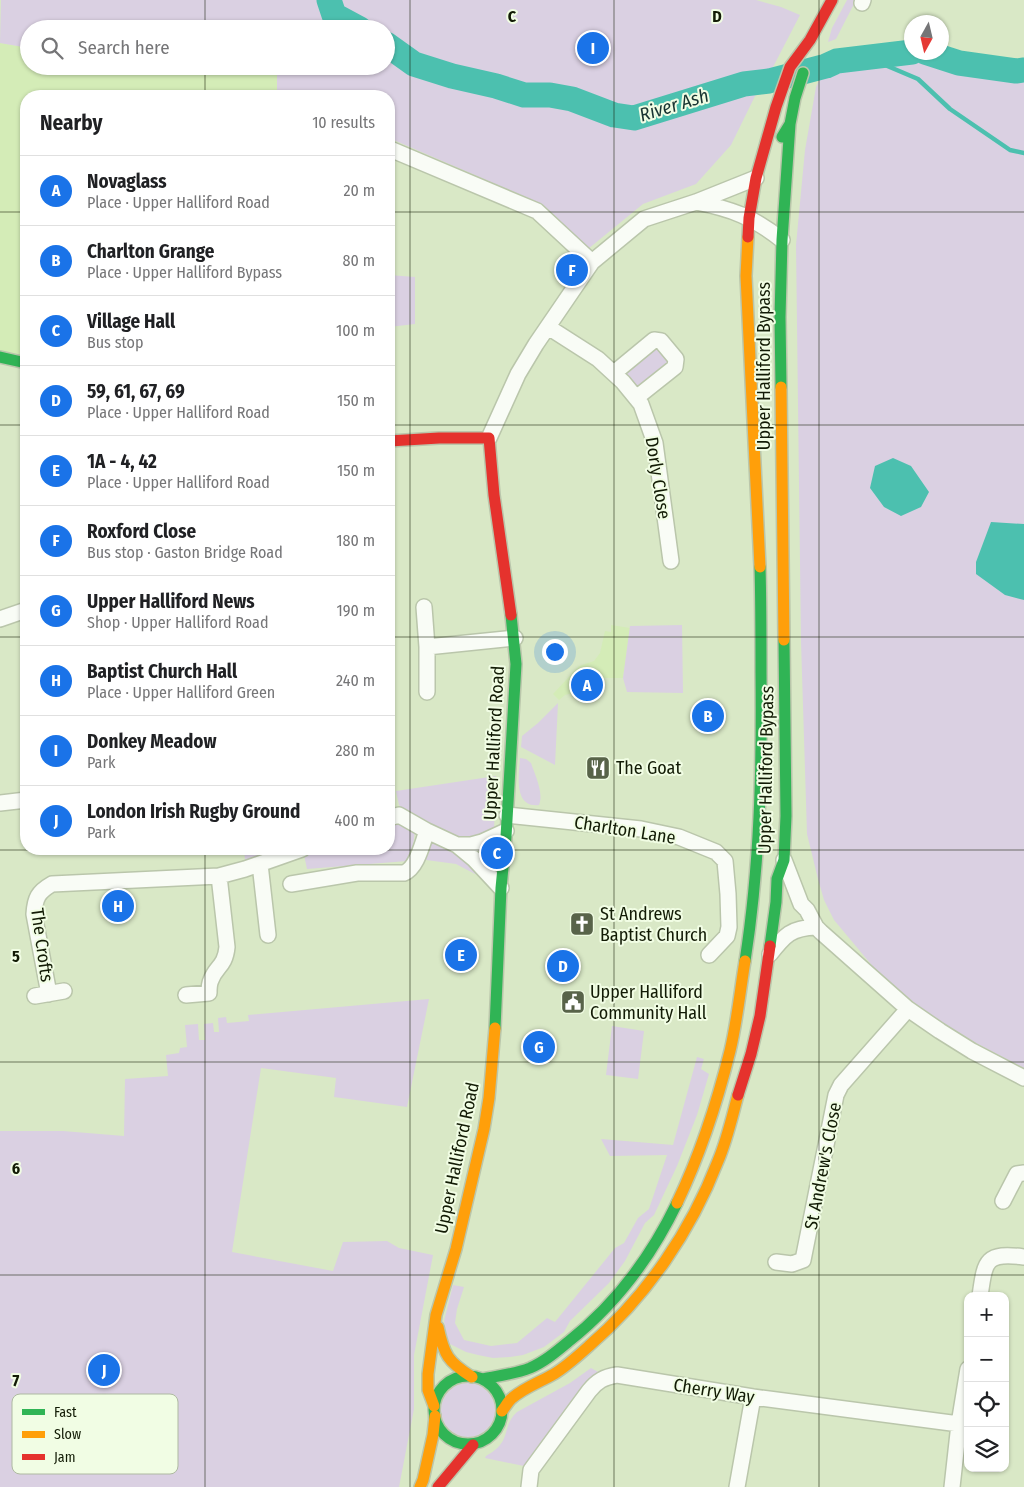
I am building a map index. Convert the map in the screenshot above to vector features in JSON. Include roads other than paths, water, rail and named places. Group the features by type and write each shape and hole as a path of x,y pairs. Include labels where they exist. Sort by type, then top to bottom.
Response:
{"main road":[{"path":"776,155 779,142 790,124 795,98 806,64 810,40 832,0"},
{"name":"Upper Halliford Bypass","path":"477,1378 508,1375 530,1368 547,1359 581,1332 617,1296 633,1276 654,1245 684,1188 698,1154 715,1103 730,1050 751,924 760,813 762,741 760,572 746,276 749,218 756,178 783,86 790,67 810,40"},
{"name":"Upper Halliford Bypass","path":"502,1411 516,1395 574,1360 611,1327 647,1285 670,1254 701,1201 719,1159 760,1016 779,871 784,860 786,816 780,317 782,240 790,124"},
{"path":"756,178 771,173"},
{"path":"0,357 20,362"},
{"path":"395,440 489,438"},
{"name":"Upper Halliford Road","path":"420,1487 433,1435 434,1411 428,1390 428,1374 436,1315 456,1249 484,1129 493,1065 496,1022 501,888 516,673 515,638 502,552 489,438"},
{"name":"Upper Halliford Road","path":"436,1315 441,1342 448,1359 458,1368 477,1378"},
{"path":"438,1487 473,1445 488,1438 500,1423 502,1411 499,1396 490,1384 477,1378 463,1377 453,1380 443,1387 436,1398 434,1411 439,1428 447,1437 460,1443 473,1445"}],"street":[{"path":"395,151 536,211 592,262"},
{"path":"489,438 518,374 592,262 644,220 756,178"},
{"path":"696,202 730,210 749,218 782,240"},
{"name":"Dorly Close","path":"548,327 598,359 624,382 641,404 656,443 671,561"},
{"path":"614,373 654,340 662,341 676,359 675,367 636,398"},
{"path":"424,607 427,647 427,692"},
{"path":"0,619 20,612"},
{"path":"427,647 515,638"},
{"path":"0,803 20,801"},
{"path":"395,816 399,815 457,845 474,859 501,888"},
{"name":"Charlton Lane","path":"507,815 641,829 679,837 716,852 725,861 729,927 727,936 708,955"},
{"path":"291,884 357,873 404,873 410,871 414,866 427,831"},
{"path":"457,845 482,842 506,831"},
{"path":"186,995 209,993 210,980 224,962 226,956 227,947 219,876 285,855"},
{"path":"784,860 801,904 807,910 816,926 908,1009 972,1051 1024,1078"},
{"path":"260,864 268,935"},
{"name":"The Crofts","path":"50,994 34,914 37,896 44,889 52,884 219,876"},
{"path":"751,924 759,904 762,902 801,904"},
{"path":"769,955 781,940 794,930 802,927 816,926"},
{"name":"St Andrew's Close","path":"776,1262 792,1264 803,1260 836,1095 841,1085 908,1009"},
{"path":"1003,1201 1017,1174 1024,1173"},
{"path":"981,1292 984,1271 987,1262 991,1258 1010,1255 1024,1257"},
{"name":"Cherry Way","path":"529,1487 531,1470 589,1391 599,1381 607,1377 617,1376 753,1397 959,1424"},
{"path":"952,1487 966,1382"},
{"path":"737,1487 753,1397"}],"water":[{"path":"893,458 911,466 929,492 921,507 901,516 884,507 870,488 875,466"},
{"path":"991,522 1024,524 1024,600 1005,595 976,574 976,562"}],"waterway":[{"name":"River Ash","path":"329,0 334,15 343,20"},
{"name":"River Ash","path":"395,50 414,64 452,76 496,86 524,95 550,95 572,99 614,115 634,118 744,84 769,81 826,66 837,61 904,53"},
{"name":"River Ash","path":"949,60 959,63 1016,71 1024,70"},
{"path":"837,61 885,65 918,79 950,109 1010,150 1024,153"}],"place":[{"name":"Donkey Meadow","path":"593,48"},
{"name":"Roxford Close","path":"572,270"},
{"name":"Novaglass","path":"587,685"},
{"name":"Charlton Grange","path":"708,716"},
{"name":"The Goat","path":"598,768"},
{"name":"Village Hall","path":"497,853"},
{"name":"Baptist Church Hall","path":"118,906"},
{"name":"St Andrews Baptist Church","path":"582,924"},
{"name":"1A - 4, 42","path":"461,955"},
{"name":"59, 61, 67, 69","path":"563,966"},
{"name":"Upper Halliford Community Hall","path":"573,1002"},
{"name":"Upper Halliford News","path":"539,1047"},
{"name":"London Irish Rugby Ground","path":"104,1370"}]}
